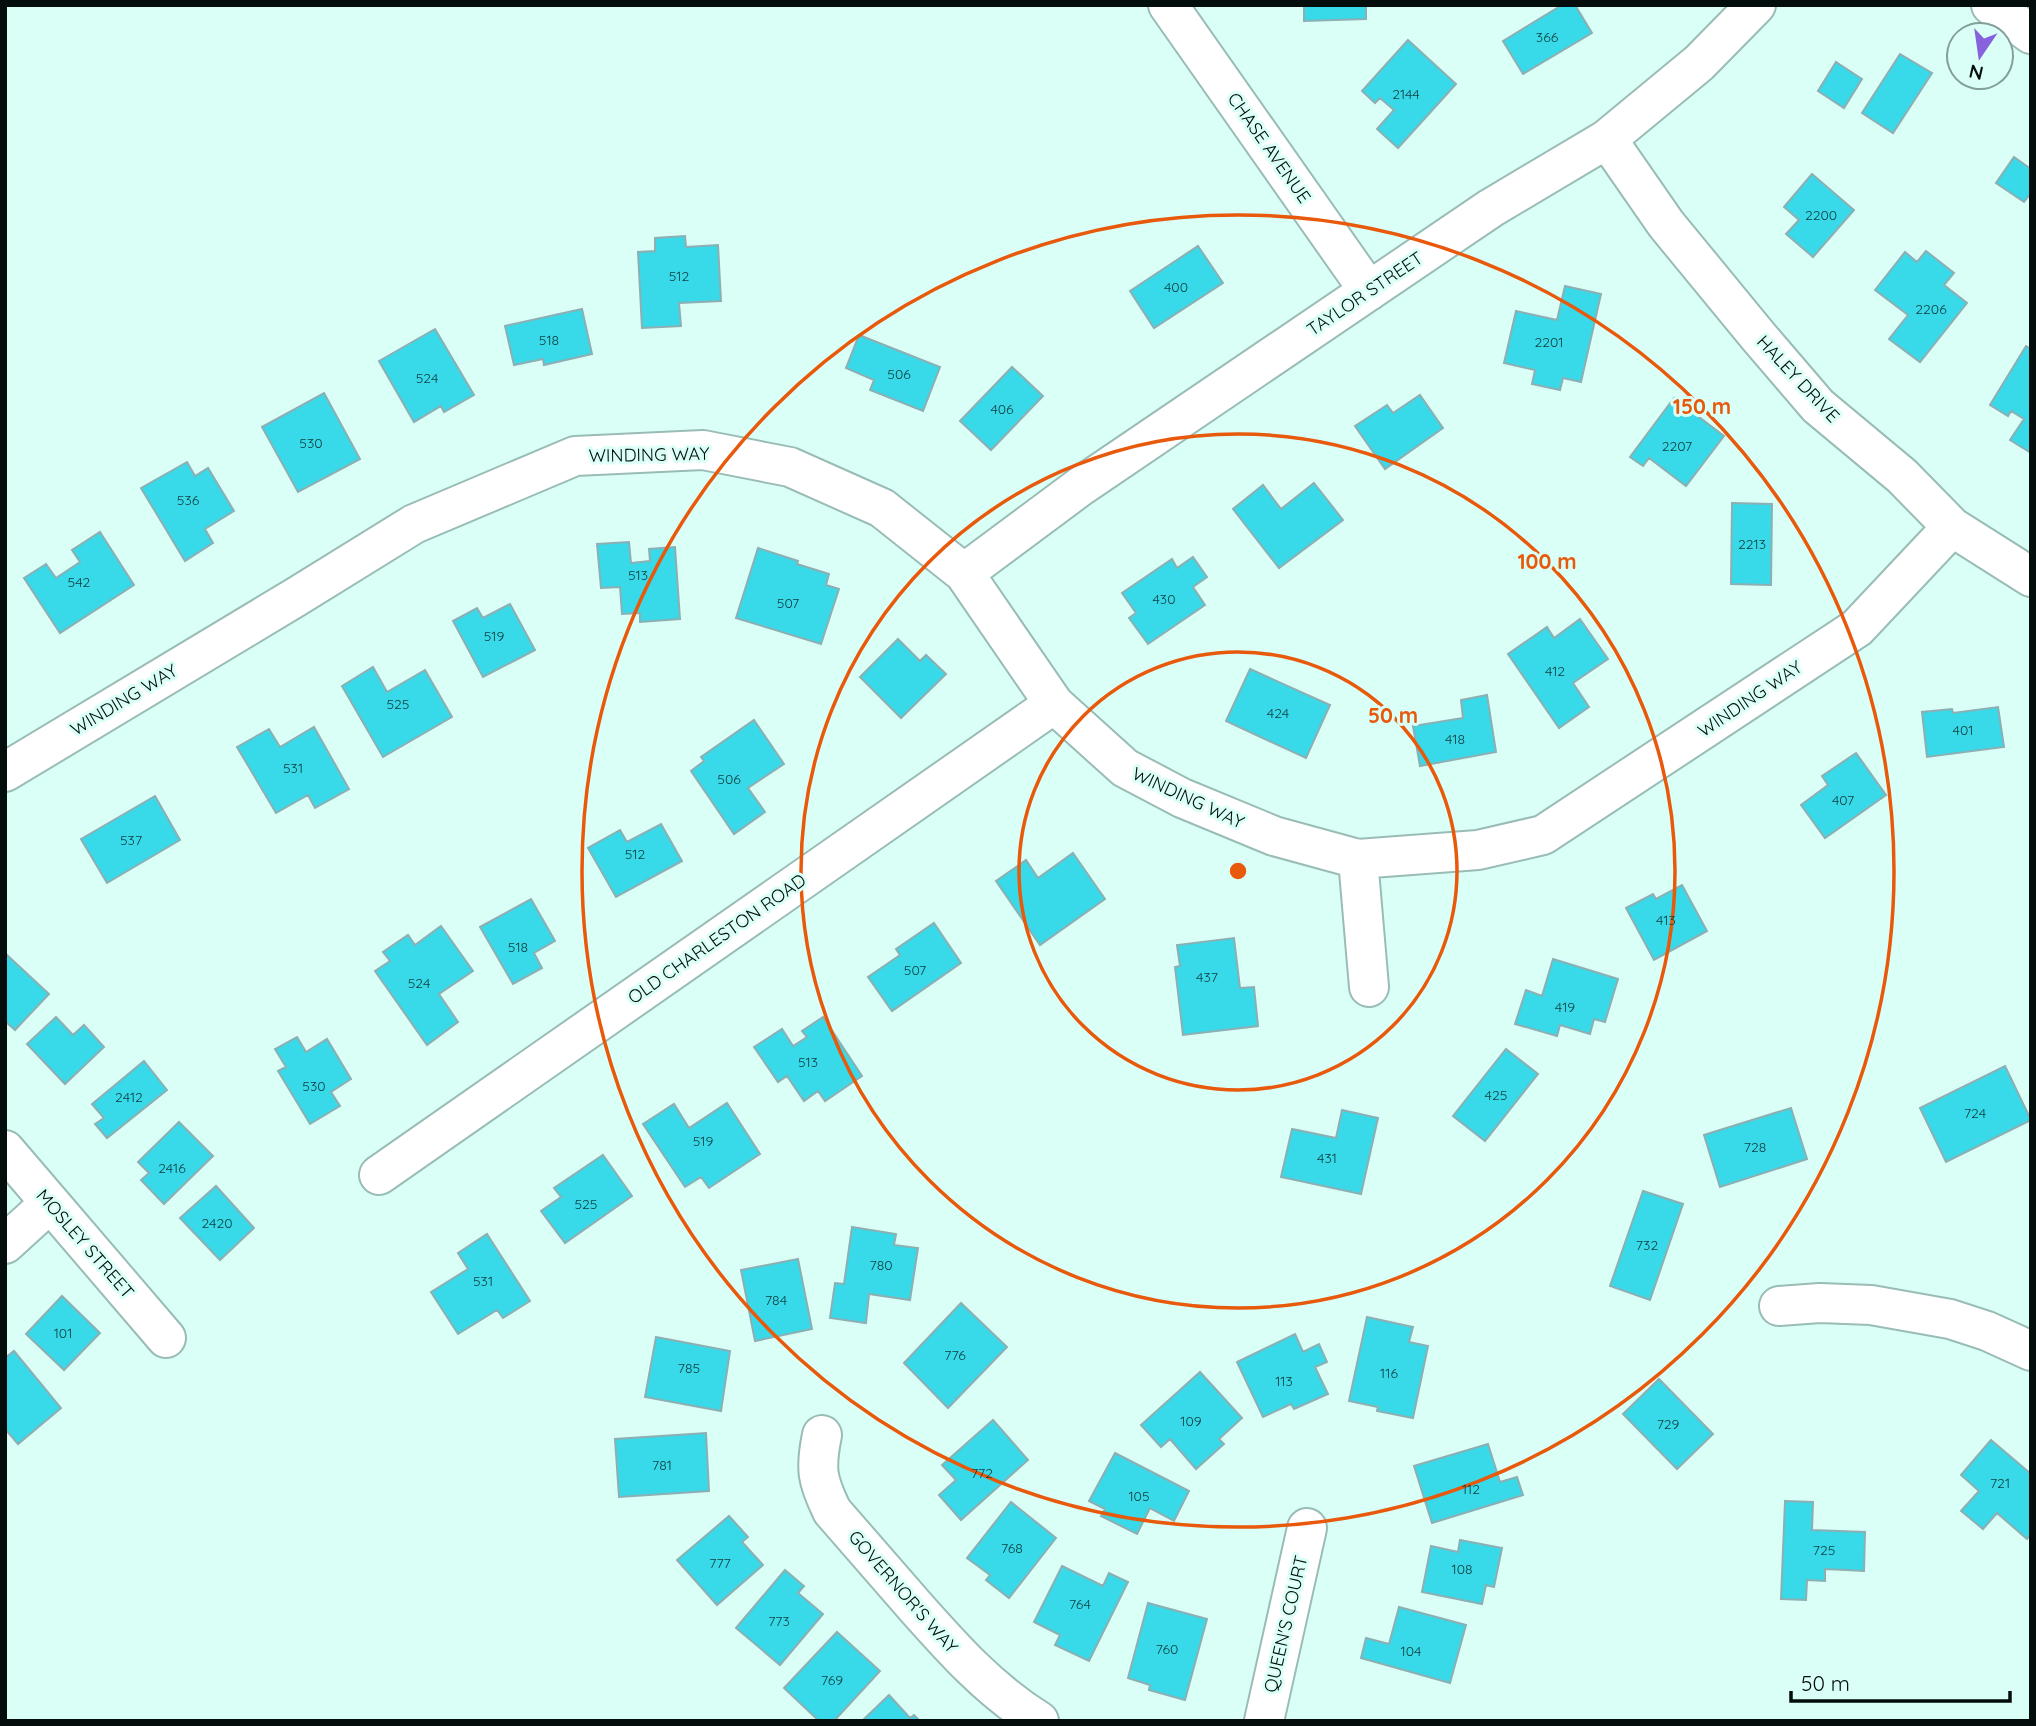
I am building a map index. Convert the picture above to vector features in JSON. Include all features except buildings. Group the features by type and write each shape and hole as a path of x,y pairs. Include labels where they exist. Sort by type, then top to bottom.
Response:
{"street":[{"name":"CHASE AVENUE","path":"1168,5 1369,291"},
{"name":"TAYLOR STREET","path":"964,573 1081,486 1491,208 1607,139 1699,63 1756,5"},
{"path":"1991,5 2031,34"},
{"name":"HALEY DRIVE","path":"1607,139 1666,224 1818,405 1902,476 1952,527 2031,577"},
{"name":"WINDING WAY","path":"5,772 415,523 575,456 703,450 790,467 882,508 964,573 1054,704 1125,768 1182,799 1274,836 1358,859 1478,850 1543,835 1857,628 1952,527"},
{"name":"OLD CHARLESTON ROAD","path":"379,1175 1054,704"},
{"path":"1358,859 1369,987"},
{"name":"MOSLEY STREET","path":"5,1150 166,1338"},
{"path":"5,1244 50,1203"},
{"path":"1779,1306 1819,1303 1871,1305 1950,1319 1987,1331 2031,1352"},
{"name":"GOVERNOR'S WAY","path":"822,1435 817,1458 820,1486 832,1511 952,1649 981,1678 1039,1721"},
{"name":"QUEEN'S COURT","path":"1264,1721 1307,1528"}]}
